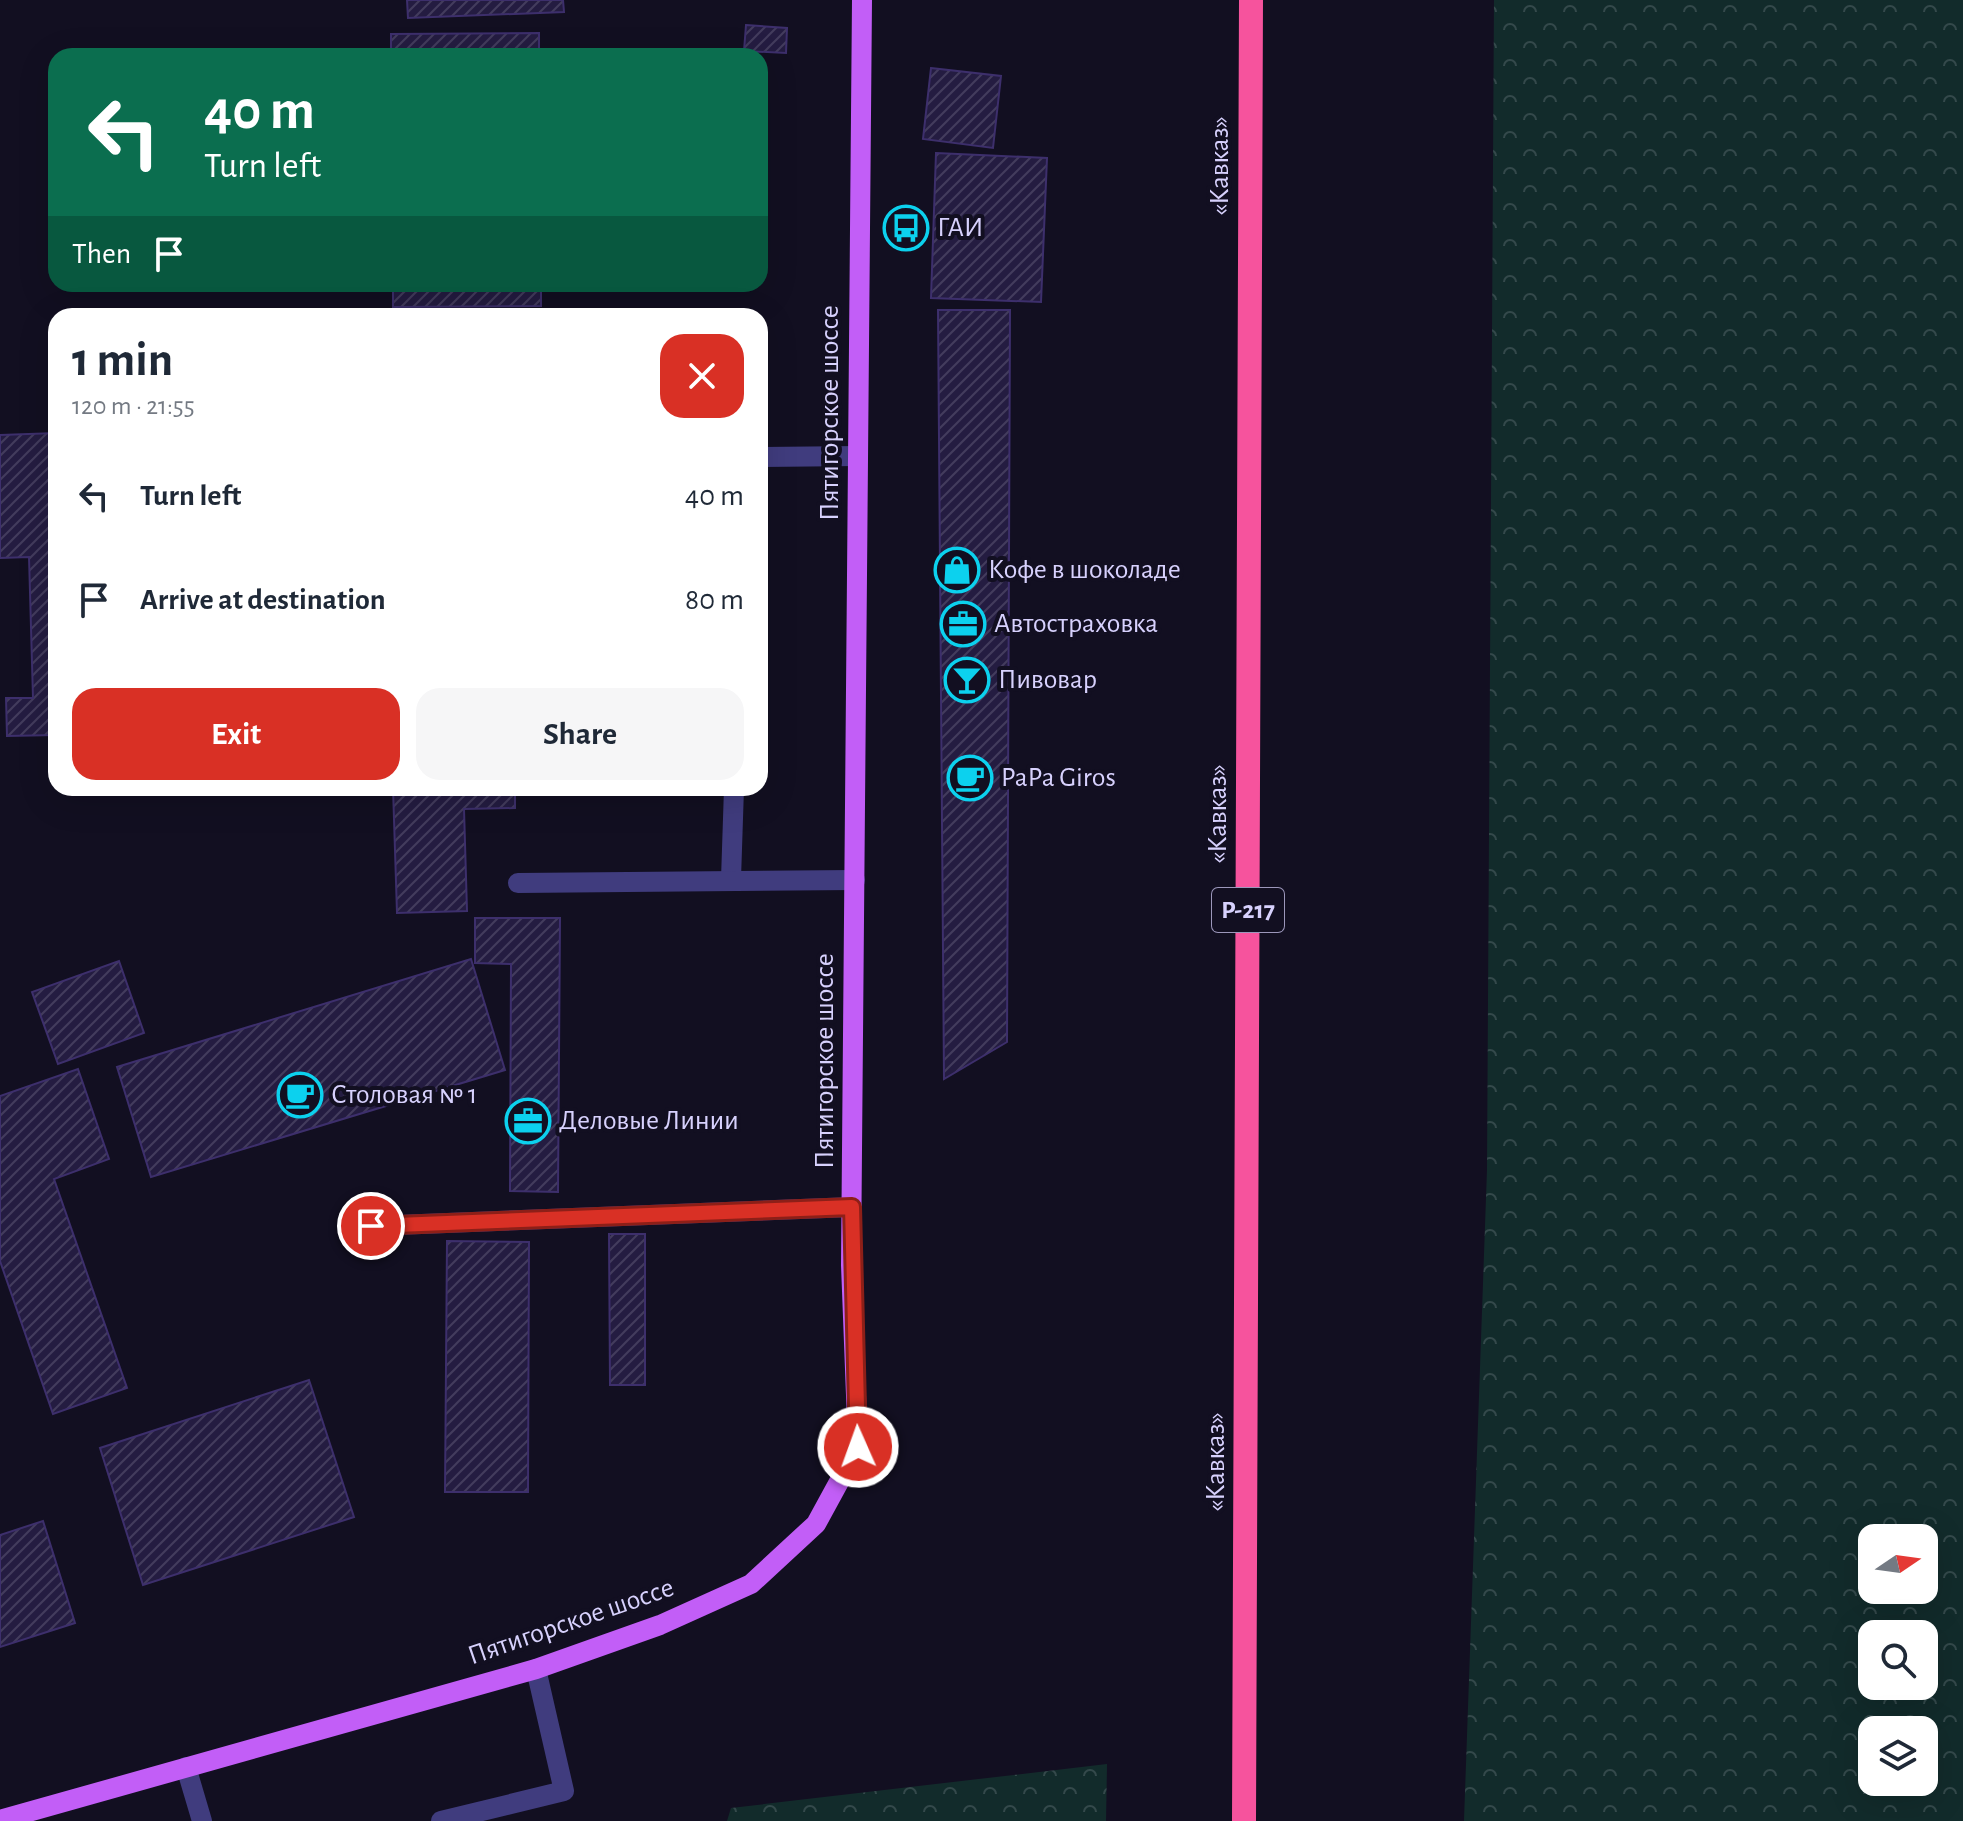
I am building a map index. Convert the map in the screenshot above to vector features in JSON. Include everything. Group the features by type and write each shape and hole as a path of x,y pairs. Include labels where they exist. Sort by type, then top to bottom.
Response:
{"highway":[{"name":"«Кавказ»","path":"1244,1821 1251,0"}],"main road":[{"name":"Пятигорское шоссе","path":"0,1820 536,1669 660,1625 751,1584 816,1524 858,1447 852,1207 862,0"}],"lane":[{"path":"768,457 858,456"},
{"path":"731,879 734,796"},
{"path":"518,883 855,880"},
{"path":"371,1226 852,1207"},
{"path":"441,1821 564,1791 536,1669"},
{"path":"186,1767 202,1821"}],"green space":[{"path":"1494,0 1963,0 1963,1821 1464,1821 1487,1170"},
{"path":"1107,1764 1106,1821 727,1821 731,1808"}],"building":[{"path":"407,0 563,0 564,12 408,18"},
{"path":"746,25 787,28 786,53 768,52 768,48 744,48"},
{"path":"539,33 539,48 391,48 391,34"},
{"path":"931,68 1001,76 993,148 923,139"},
{"path":"936,153 1047,158 1041,302 931,298"},
{"path":"393,292 541,292 541,306 393,307"},
{"path":"938,310 1010,310 1007,1042 944,1079"},
{"path":"48,433 48,735 7,736 6,698 33,698 29,557 0,558 0,435"},
{"path":"393,796 515,796 515,808 464,809 467,911 397,913"},
{"path":"475,918 560,918 558,1192 510,1191 511,964 475,963"},
{"path":"471,959 505,1070 151,1177 117,1067"},
{"path":"119,961 144,1033 58,1064 32,992"},
{"path":"78,1069 109,1159 54,1179 127,1388 53,1414 0,1261 0,1096"},
{"path":"609,1234 645,1234 645,1385 610,1385"},
{"path":"447,1241 529,1242 528,1492 445,1492"},
{"path":"309,1380 354,1517 143,1585 100,1448"},
{"path":"43,1521 75,1623 0,1647 0,1535"}],"place":[{"name":"ГАИ","path":"906,228"},
{"name":"Кофе в шоколаде","path":"957,570"},
{"name":"Автостраховка","path":"963,624"},
{"name":"Пивовар","path":"967,680"},
{"name":"PaPa Giros","path":"970,778"},
{"name":"Столовая № 1","path":"300,1095"},
{"name":"Деловые Линии","path":"528,1121"}],"route":[{"path":"371,1226 852,1207 851,1265 858,1447"}]}
